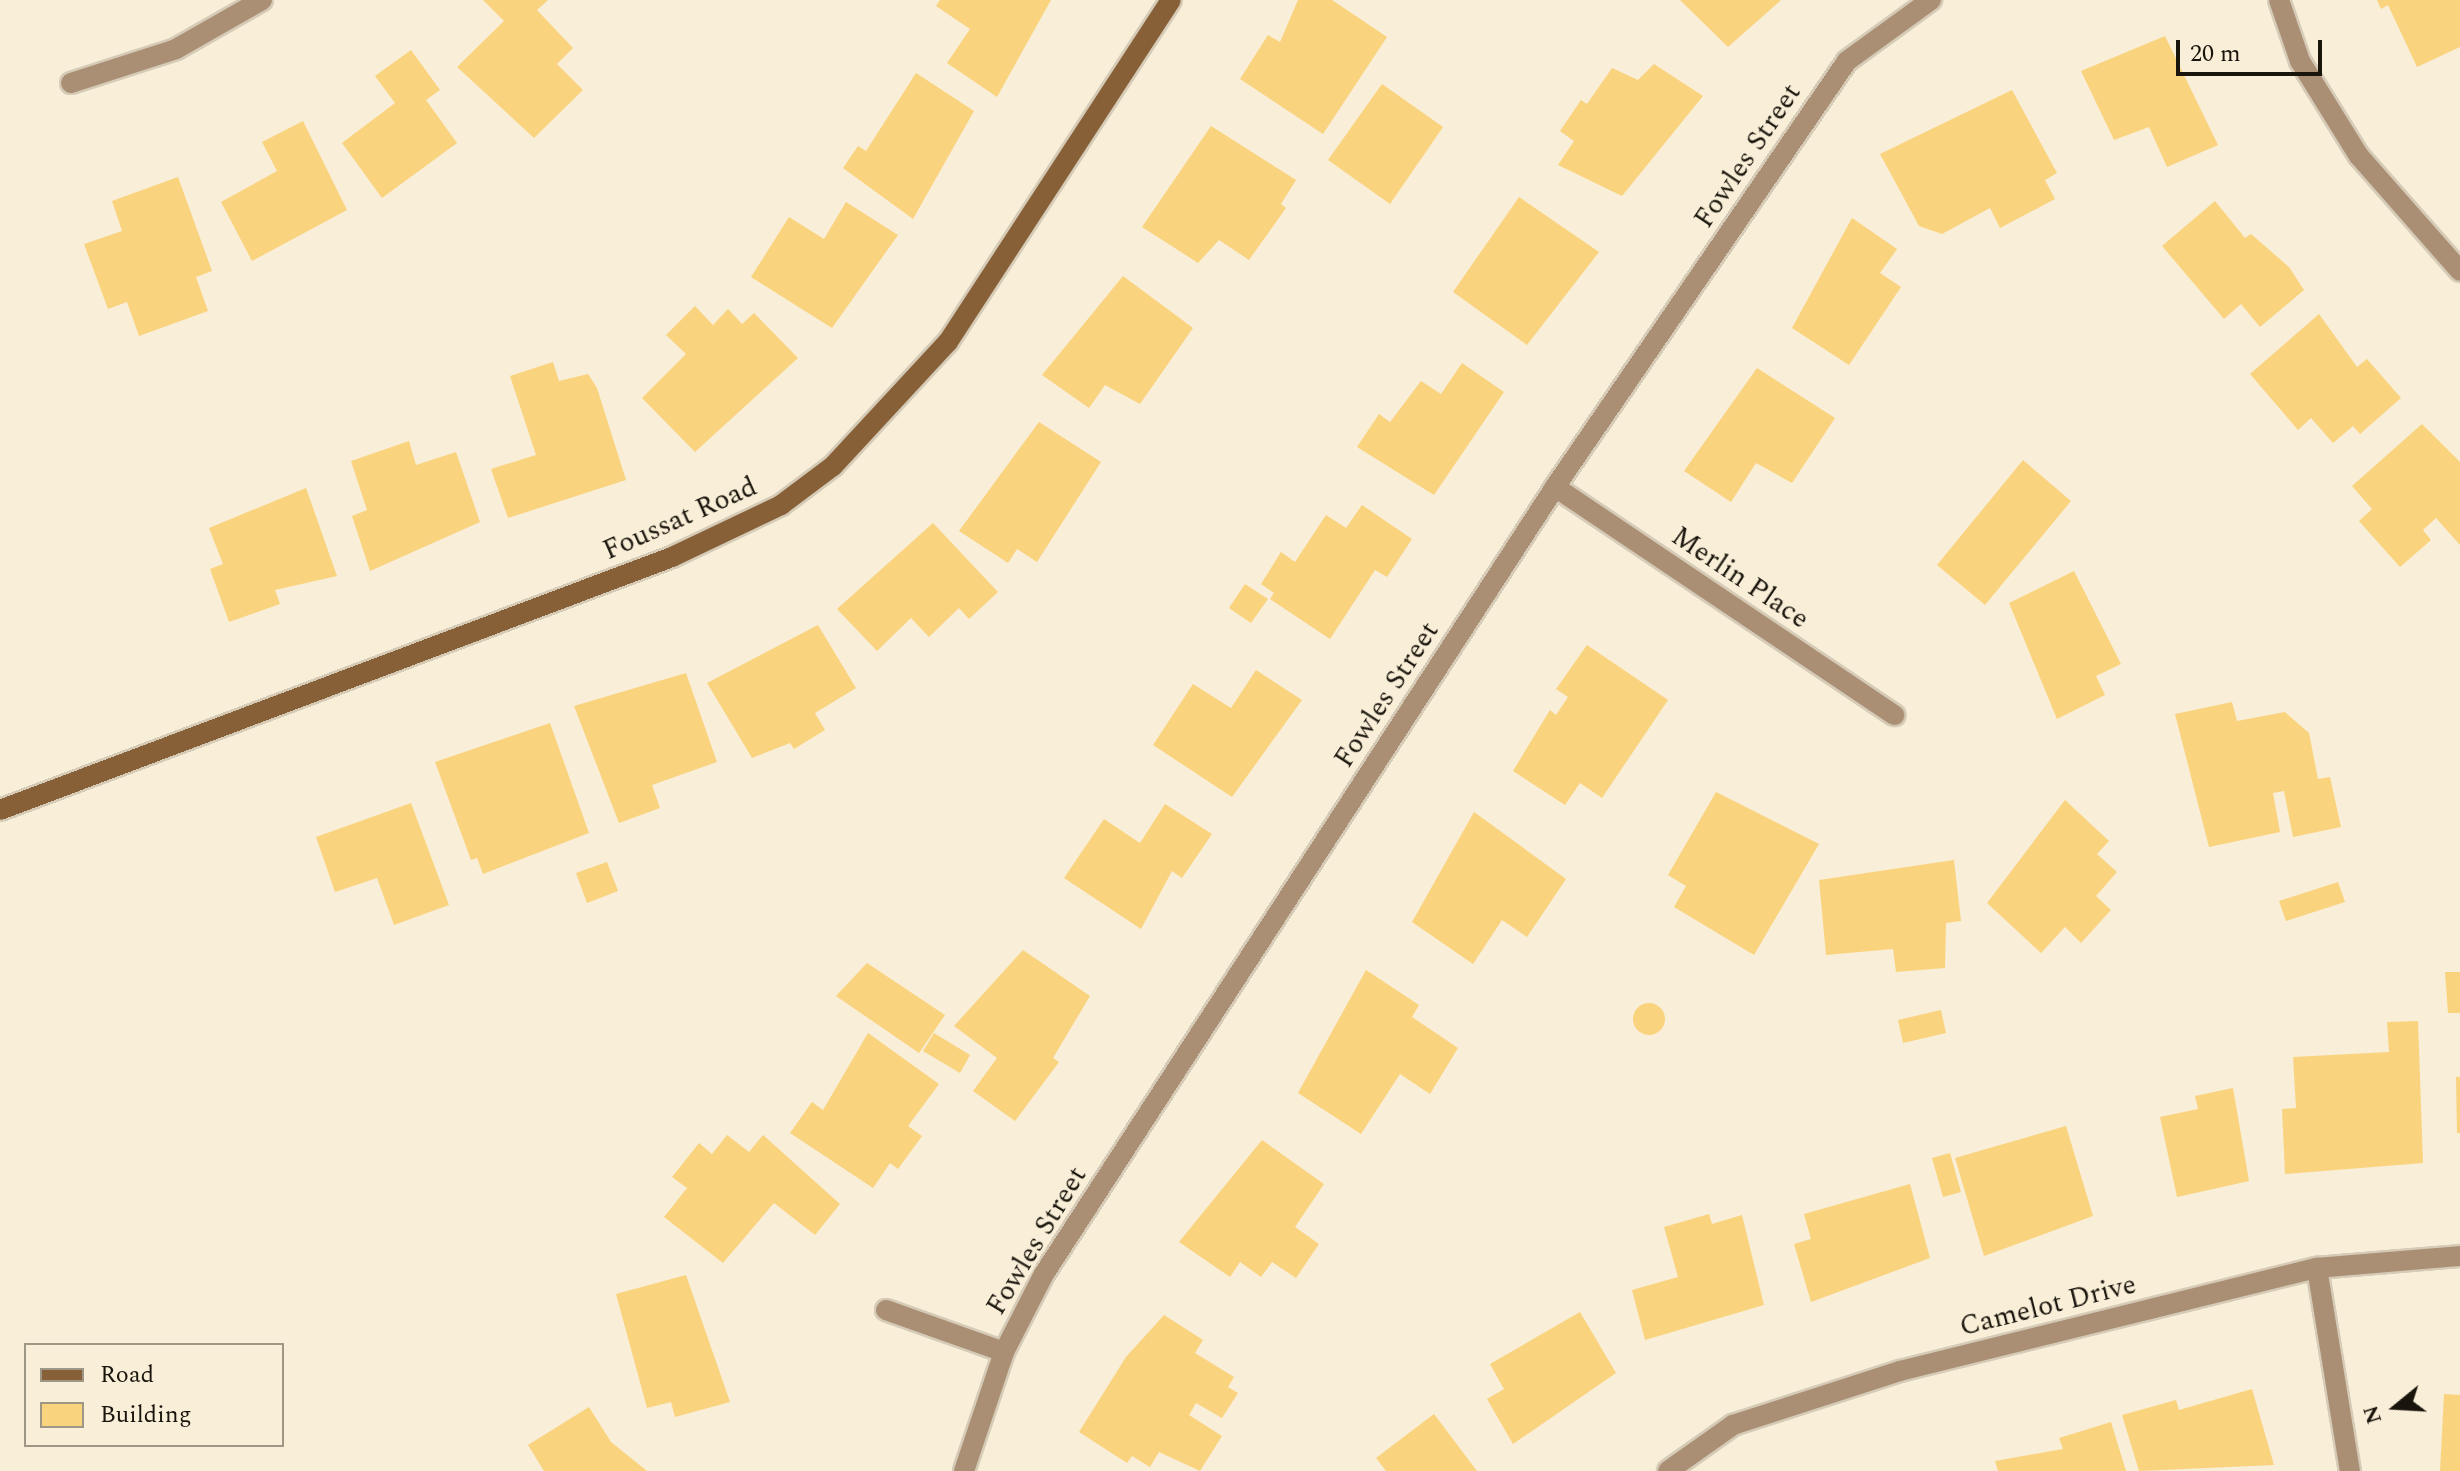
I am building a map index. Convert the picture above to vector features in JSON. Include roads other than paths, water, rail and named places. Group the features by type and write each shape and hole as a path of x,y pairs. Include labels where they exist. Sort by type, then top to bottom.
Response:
{"main road":[{"name":"Foussat Road","path":"0,810 672,557 781,505 833,466 948,342 1171,0"}],"street":[{"path":"71,83 176,49 262,0"},
{"name":"Fowles Street","path":"964,1471 1004,1352 1044,1274 1555,487 1847,61 1931,0"},
{"path":"2279,0 2300,61 2359,156 2460,271"},
{"name":"Merlin Place","path":"1555,487 1894,715"},
{"name":"Camelot Drive","path":"1668,1471 1733,1425 1900,1371 2317,1268 2460,1256"},
{"path":"2317,1268 2350,1471"},
{"path":"886,1310 1004,1352"}]}
